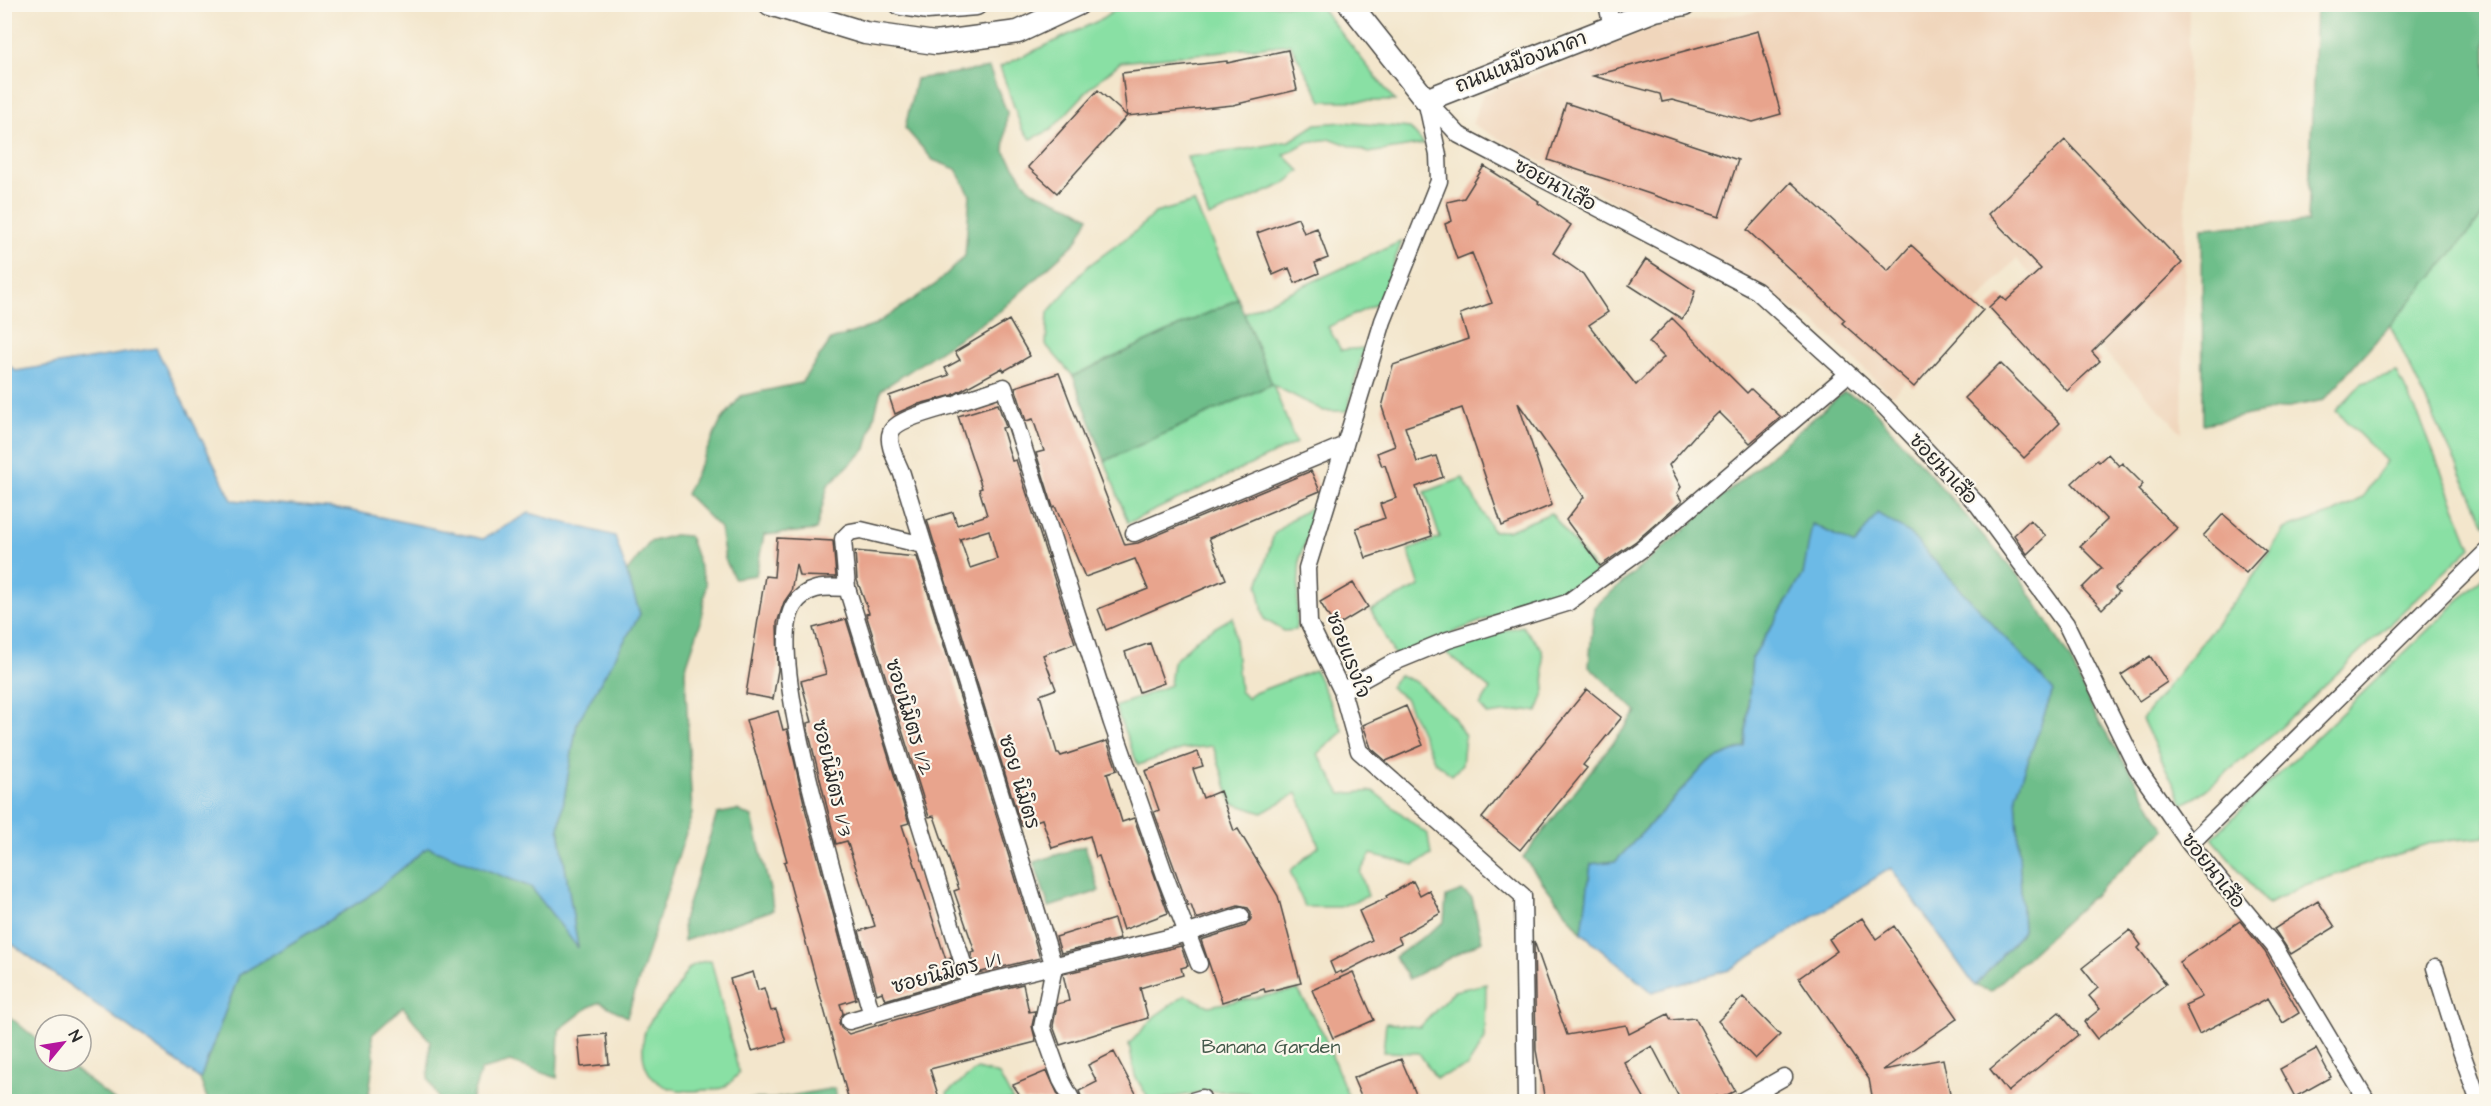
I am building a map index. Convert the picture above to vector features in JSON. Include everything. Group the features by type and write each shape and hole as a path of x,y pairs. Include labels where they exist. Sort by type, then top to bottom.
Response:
{"street":[{"path":"770,4 866,33 935,43 1018,32 1078,4"},
{"path":"901,4 927,8 976,4"},
{"name":"ซอยนาเสือ","path":"1350,4 1426,100 1459,135 1757,291 1884,406 1978,505 2066,624 2137,768 2190,844 2274,946 2367,1101"},
{"path":"1607,4 1612,27"},
{"name":"ถนนเหมืองนาคา","path":"1426,100 1654,10 1685,4"},
{"name":"ซอยแรงใจ","path":"1426,100 1438,155 1439,181 1383,321 1307,568 1309,623 1342,691 1359,751 1523,896 1526,1101"},
{"path":"1342,691 1392,663 1448,640 1567,603 1642,549 1848,374"},
{"name":"ซอย นิมิตร","path":"1073,1101 1061,1080 1042,1028 1054,967 891,443 891,432 908,420 1004,387 1112,723 1167,881 1188,933"},
{"path":"1134,533 1345,444"},
{"name":"ซอยนิมิตร 1/2","path":"923,545 861,530 849,532 843,539 847,588 970,986"},
{"path":"2190,844 2487,552"},
{"name":"ซอยนิมิตร 1/3","path":"847,588 817,587 802,596 793,607 789,621 788,665 800,746 872,1015"},
{"name":"ซอยนิมิตร 1/1","path":"849,1021 970,986 1188,933 1241,916"},
{"path":"1188,933 1199,964"},
{"path":"2435,968 2479,1101"},
{"path":"1740,1101 1784,1077"}],"shaded area":[{"path":"1808,5 2189,5 2182,433 2016,259 1892,396 1814,321 1671,233 1472,124 1483,94 1660,25"}],"green space":[{"path":"1124,4 1319,5 1395,101 1322,101 1290,44 1121,62 1091,87 1051,130 1031,139 1022,129 1000,67 1102,19"},
{"path":"2316,5 2486,5 2486,211 2440,268 2324,400 2203,424 2202,228 2308,222"},
{"path":"989,68 1007,112 1004,151 1030,190 1072,207 1089,217 1076,242 1000,311 881,390 866,449 828,485 816,530 764,535 756,575 734,578 725,559 720,528 686,494 721,421 741,396 801,383 831,340 873,326 935,285 965,256 970,195 956,169 933,160 905,128 916,79"},
{"path":"1344,122 1410,128 1424,144 1369,153 1332,139 1307,142 1284,155 1300,171 1284,184 1209,217 1187,157 1290,141 1316,124"},
{"path":"1194,202 1238,299 1073,376 1046,345 1048,312 1088,266 1137,230 1155,213"},
{"path":"2486,211 2486,526 2390,325"},
{"path":"1402,241 1379,303 1328,327 1341,350 1364,348 1347,411 1324,411 1273,385 1296,443 1128,523 1105,461 1272,384 1244,313"},
{"path":"1238,299 1272,384 1105,461 1073,376"},
{"path":"2397,372 2421,421 2471,547 2272,735 2198,796 2183,804 2142,719 2253,577 2284,529 2333,513 2362,498 2386,461 2336,411 2362,383"},
{"path":"1844,392 1867,402 2021,579 2069,657 2094,713 2165,829 1991,991 1975,986 2023,931 2016,795 2053,690 1855,545 1813,524 1803,575 1752,658 1745,747 1708,762 1616,861 1591,864 1582,933 1523,857 1637,712 1589,666 1594,607"},
{"path":"1463,478 1493,531 1508,531 1551,513 1597,573 1545,602 1489,618 1395,656 1371,610 1420,586 1408,550 1440,538 1425,492"},
{"path":"1320,502 1300,557 1296,630 1284,631 1264,619 1258,586 1274,534 1290,520"},
{"path":"674,535 689,536 706,584 701,622 685,670 692,814 627,1017 600,1002 589,1007 559,1030 557,1078 511,1062 481,1070 471,1101 440,1101 428,1079 430,1041 403,1007 372,1035 374,1057 368,1101 208,1101 200,1079 239,975 366,898 428,847 531,887 578,947 559,829 577,722 640,614 626,573 650,542"},
{"path":"2486,574 2486,837 2434,842 2305,885 2268,904 2212,838"},
{"path":"1233,617 1240,691 1248,699 1252,694 1315,670 1343,731 1318,754 1341,794 1373,791 1428,835 1431,855 1414,865 1371,854 1360,872 1368,896 1340,907 1305,907 1290,871 1319,846 1297,793 1262,813 1232,803 1213,746 1183,749 1138,765 1115,707 1170,685 1173,662 1200,636"},
{"path":"1522,626 1542,649 1545,690 1537,712 1527,710 1488,715 1480,706 1490,689 1443,650 1477,637"},
{"path":"1399,675 1416,682 1454,718 1465,736 1462,765 1452,775 1435,762 1405,698 1390,687"},
{"path":"737,810 752,817 773,910 684,941 683,920 717,814"},
{"path":"1085,846 1099,891 1049,907 1034,862"},
{"path":"1462,891 1472,898 1482,941 1409,979 1395,957 1444,922 1446,897"},
{"path":"711,960 739,1073 727,1086 718,1089 690,1091 666,1087 649,1073 645,1063 643,1050 646,1029 678,987 686,971 701,962"},
{"path":"1486,984 1485,1039 1467,1067 1436,1078 1419,1053 1383,1052 1386,1023 1420,1027 1454,991"},
{"name":"Banana Garden","path":"1298,990 1322,1031 1350,1101 1267,1101 1250,1093 1211,1091 1150,1101 1135,1076 1129,1044 1155,1016 1185,995 1209,1006"},
{"path":"5,1013 33,1036 33,1073 79,1073 115,1101 5,1101"},
{"path":"977,1069 999,1075 1013,1101 949,1101 947,1093"},
{"path":"834,1088 838,1101 643,1101 658,1098 774,1099"}],"water":[{"path":"156,348 232,500 348,510 483,539 529,513 615,536 640,614 577,723 559,829 578,948 531,887 428,847 366,898 239,975 200,1079 5,939 5,362 16,371"},
{"path":"1877,513 1909,533 2053,690 2016,795 2023,931 1975,986 1891,868 1729,970 1652,992 1582,933 1591,864 1616,861 1708,762 1745,747 1752,658 1803,575 1812,524 1855,545"}],"building":[{"path":"1758,31 1781,114 1753,122 1672,100 1662,102 1660,94 1593,76"},
{"path":"1288,50 1297,90 1233,105 1127,116 1122,73 1227,61 1227,63"},
{"path":"1098,90 1127,116 1057,193 1028,167"},
{"path":"1566,103 1738,160 1719,217 1548,160"},
{"path":"2065,140 2182,263 2092,352 2100,361 2067,391 1989,307 2001,296 2006,301 2041,269 1988,214"},
{"path":"1484,166 1539,201 1538,203 1571,225 1553,253 1583,274 1608,312 1589,325 1636,385 1664,357 1649,342 1672,318 1747,393 1751,389 1781,417 1750,443 1719,412 1669,465 1681,487 1677,493 1682,501 1636,541 1600,566 1566,520 1584,497 1518,403 1552,505 1502,526 1462,408 1405,427 1417,462 1436,456 1443,477 1416,487 1432,536 1366,558 1356,528 1385,518 1380,504 1396,498 1385,465 1382,466 1377,453 1395,446 1382,407 1393,365 1468,339 1460,314 1492,303 1472,253 1457,259 1445,224 1452,221 1447,202 1464,198"},
{"path":"1791,182 1888,271 1911,245 1983,310 1914,387 1842,323 1845,320 1747,230"},
{"path":"1298,218 1304,233 1317,228 1328,258 1315,263 1319,273 1295,283 1289,268 1273,275 1257,233"},
{"path":"1646,259 1695,291 1690,307 1682,319 1629,285"},
{"path":"1009,320 1030,356 1004,371 1002,368 953,395 915,405 895,414 889,396 949,375 945,368 960,360 955,352"},
{"path":"2000,363 2060,423 2024,458 1965,398"},
{"path":"1059,373 1125,545 1138,543 1311,471 1320,491 1209,538 1226,579 1106,630 1098,609 1148,589 1135,559 1085,577 1055,506 1053,507 1036,453 1044,451 1033,419 1026,421 1015,387"},
{"path":"998,404 1006,427 1002,428 1012,461 1016,460 1075,643 1043,655 1056,689 1040,695 1057,753 1061,756 1107,741 1117,770 1107,773 1122,822 1134,818 1168,913 1123,930 1099,856 1096,857 1090,836 1052,848 1042,819 1021,826 927,520 953,512 957,525 987,515 979,489 982,488 958,416","holes":["989,530 997,559 970,568 960,539"]},
{"path":"2108,454 2119,466 2122,463 2143,484 2138,490 2177,528 2115,588 2119,592 2102,609 2082,588 2102,568 2080,546 2107,520 2072,483 2097,460 2099,462"},
{"path":"2223,514 2266,551 2246,573 2203,536"},
{"path":"2030,520 2046,536 2027,554 2014,535"},
{"path":"777,538 833,541 836,577 799,576 796,564 791,592 784,602 777,623 778,670 773,699 746,694 765,576 774,577"},
{"path":"855,551 917,557 1040,958 977,973 971,953 975,952 954,891 959,889 934,816 929,817 866,614 869,613 857,580"},
{"path":"1353,583 1368,607 1335,627 1320,602"},
{"path":"846,619 909,823 902,825 946,960 951,958 957,979 885,1000 882,992 877,994 859,931 875,926 847,841 836,844 808,730 807,723 812,722 801,681 826,674 813,628"},
{"path":"1150,643 1164,683 1139,692 1125,652"},
{"path":"2150,656 2167,682 2139,701 2121,675"},
{"path":"1587,689 1622,717 1583,765 1587,768 1520,850 1482,818"},
{"path":"1406,706 1423,745 1386,761 1371,748 1363,725"},
{"path":"778,711 783,730 787,729 806,812 856,999 840,1004 843,1013 839,1023 841,1028 849,1034 973,996 1023,984 1029,1012 1035,1011 1032,1026 1036,1042 930,1069 940,1101 849,1101 784,862 787,861 746,720"},
{"path":"1198,752 1203,766 1193,769 1203,798 1220,791 1234,831 1238,829 1278,896 1301,983 1265,992 1264,989 1222,1002 1201,940 1245,926 1251,919 1251,912 1248,908 1238,906 1196,919 1191,905 1188,906 1154,812 1159,810 1145,771"},
{"path":"1413,881 1420,895 1429,890 1441,913 1398,937 1401,943 1342,973 1341,971 1335,974 1330,962 1372,940 1359,911 1387,898 1386,896"},
{"path":"2318,901 2335,927 2291,954 2274,929"},
{"path":"1862,918 1876,939 1894,926 1958,1018 1883,1070 1943,1059 1951,1098 1926,1101 1873,1101 1869,1079 1799,978 1837,951 1829,939"},
{"path":"1114,919 1120,939 1061,953 1056,937"},
{"path":"2240,921 2265,952 2299,1013 2283,1023 2268,998 2199,1034 2185,1005 2202,997 2179,962"},
{"path":"2130,930 2141,945 2138,948 2166,984 2097,1039 2084,1022 2100,1009 2089,996 2098,988 2082,968"},
{"path":"1534,941 1567,1035 1626,1025 1629,1034 1668,1014 1671,1020 1695,1018 1735,1091 1719,1099 1717,1096 1707,1101 1681,1101 1652,1046 1624,1062 1646,1101 1545,1101 1536,1050"},
{"path":"1181,946 1188,966 1181,968 1183,975 1140,988 1148,1018 1060,1045 1053,1026 1057,1004 1069,1001 1063,974"},
{"path":"753,972 758,990 764,988 771,1011 776,1010 786,1042 752,1051 730,979"},
{"path":"1353,972 1374,1020 1333,1038 1312,990"},
{"path":"1743,997 1780,1035 1755,1059 1718,1021"},
{"path":"2059,1012 2078,1035 2008,1092 1990,1069"},
{"path":"606,1034 609,1064 581,1067 578,1037"},
{"path":"2316,1049 2331,1077 2295,1097 2280,1069"},
{"path":"1114,1052 1140,1101 1083,1101 1079,1091 1097,1082 1088,1065"},
{"path":"1401,1059 1419,1101 1363,1101 1353,1078"},
{"path":"1047,1071 1061,1101 1024,1101 1013,1085"}]}
